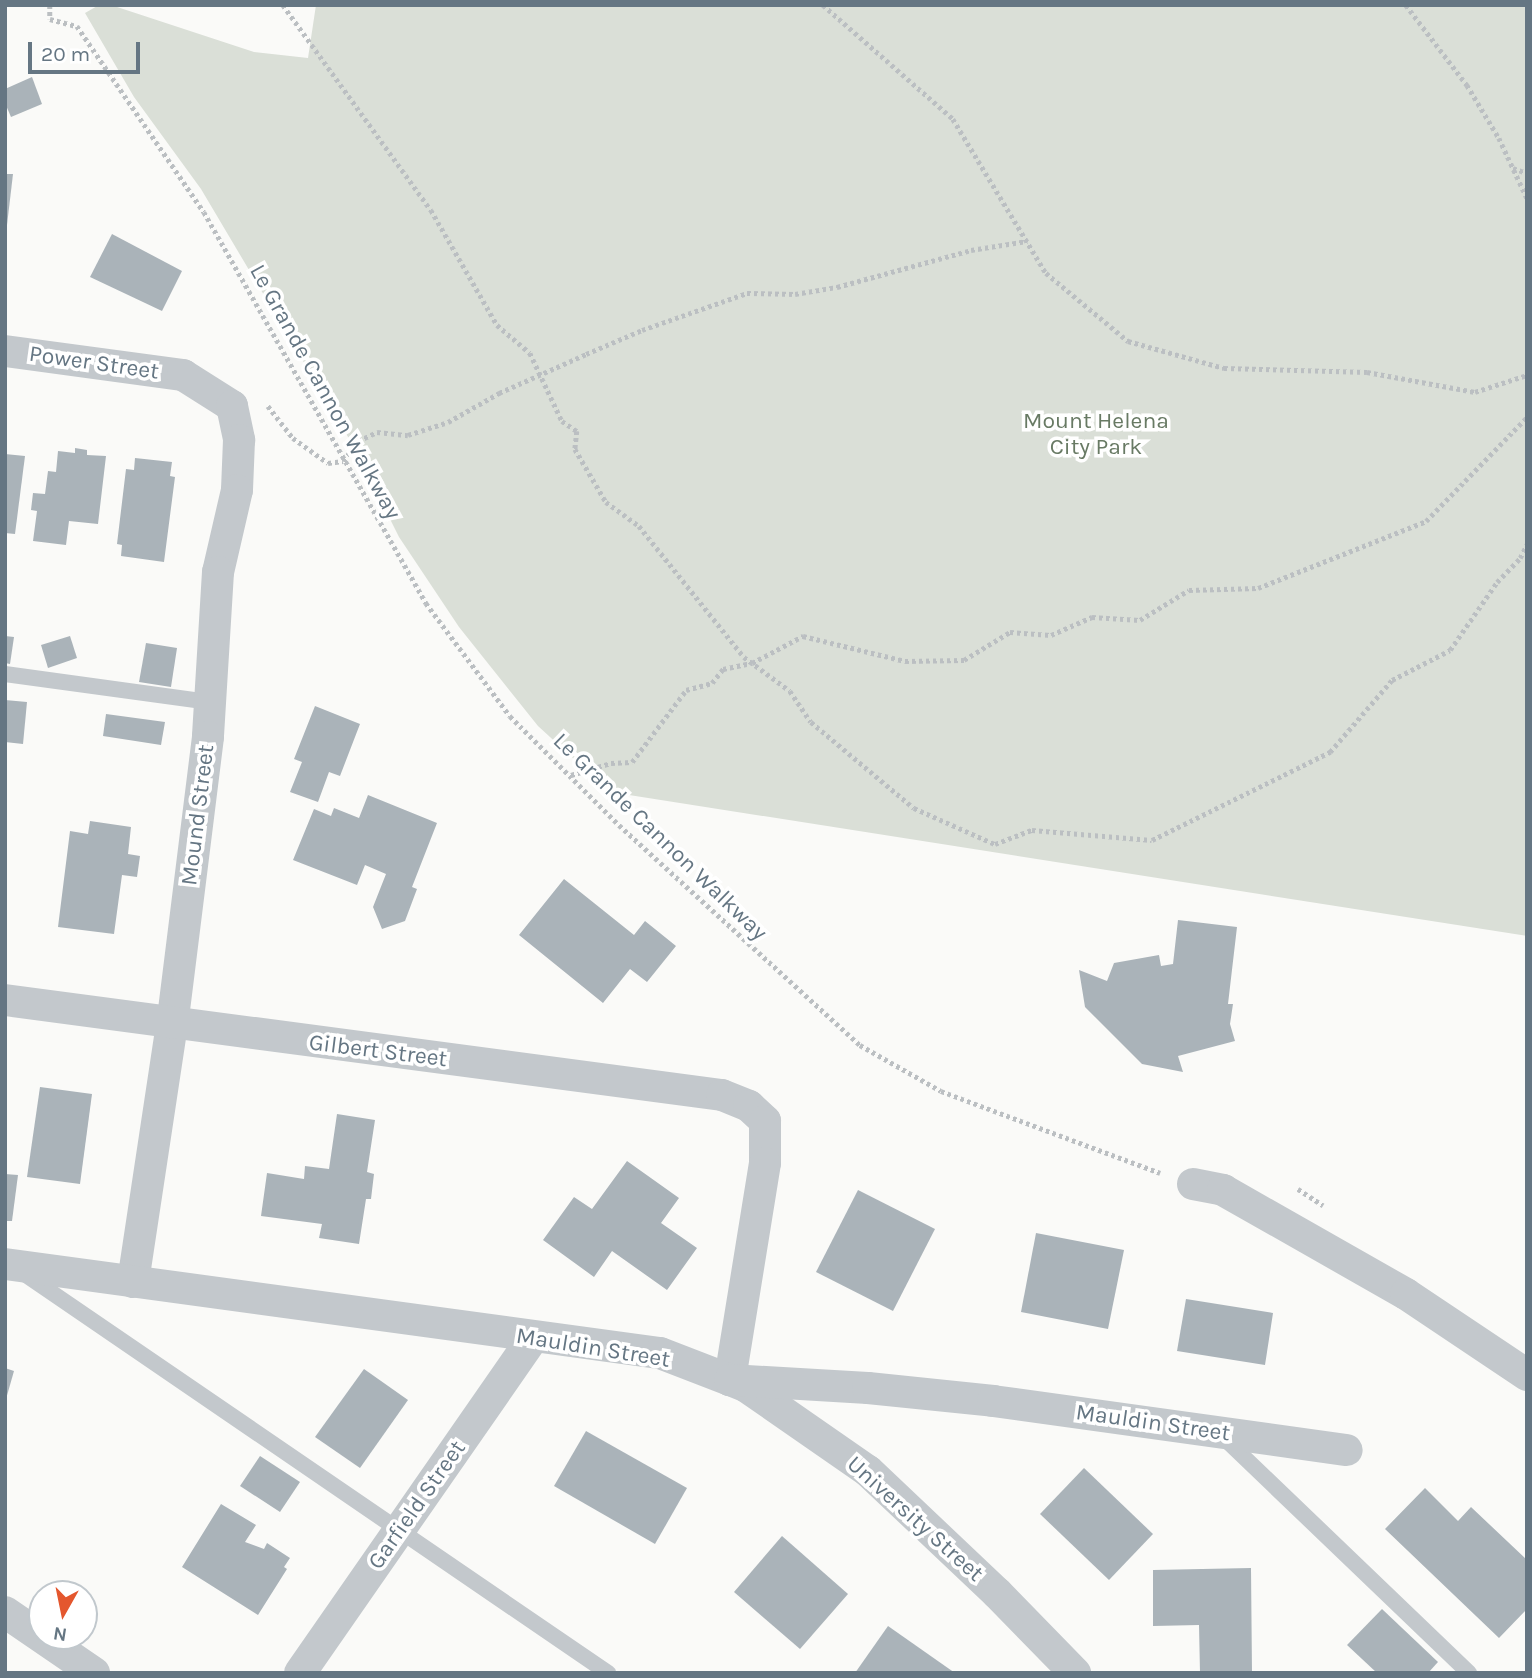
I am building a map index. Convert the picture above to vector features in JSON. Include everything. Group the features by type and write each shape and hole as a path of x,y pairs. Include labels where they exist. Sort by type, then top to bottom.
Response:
{"street":[{"name":"Power Street","path":"5,351 183,375 232,406"},
{"name":"Mound Street","path":"133,1282 172,1024 211,702 218,572 237,490 239,440 232,406"},
{"name":"Gilbert Street","path":"5,1000 722,1095 749,1107 765,1121 765,1163 730,1380"},
{"path":"1193,1184 1223,1190 1406,1294 1527,1375"},
{"name":"Mauldin Street","path":"7,1264 533,1338 660,1353 730,1380 868,1388 993,1401 1347,1450"},
{"name":"Garfield Street","path":"300,1673 533,1338"},
{"name":"University Street","path":"730,1380 747,1387 868,1471 1075,1673"},
{"path":"5,1612 94,1673"}],"lane":[{"path":"5,674 211,702"},
{"path":"7,1264 107,1328 398,1532 608,1673"},
{"path":"1219,1433 1469,1673"}],"path":[{"name":"Le Grande Cannon Walkway","path":"50,5 50,19 77,26 204,212 426,603 510,716 618,825 860,1045 942,1091 1193,1184"},
{"path":"283,5 431,210 497,325 530,353 562,421 576,431 575,449 606,502 639,526 744,657 790,691 811,722 914,808 995,844 1032,830 1152,841 1331,752 1392,680 1450,650 1497,582 1520,558 1527,544"},
{"path":"823,5 953,119 1046,273 1128,341 1224,368 1367,372 1475,392 1527,375"},
{"path":"1406,5 1467,86 1499,138 1527,198"},
{"path":"1513,168 1527,173"},
{"path":"232,406 245,397 255,396 265,402 293,438 328,463 343,461 358,441 377,432 408,435 449,422 499,393 642,330 747,293 795,294 837,287 971,250 1027,241"},
{"path":"571,775 611,763 632,762 686,690 712,683 723,669 752,663 803,636 905,661 964,660 1010,632 1051,635 1093,617 1140,620 1189,590 1258,587 1426,521 1527,417"},
{"path":"1293,1187 1315,1198 1325,1207"}],"green space":[{"name":"Mount Helena City Park","path":"99,5 111,5 254,52 308,58 316,5 1527,5 1527,936 610,792 538,726 459,627 399,537 354,447 201,189 134,97 85,13"}],"building":[{"path":"32,77 42,104 11,117 5,103 5,89"},
{"path":"5,174 13,174 7,225 5,225"},
{"path":"112,234 182,271 162,311 90,277"},
{"path":"75,448 87,450 87,455 106,456 98,524 69,521 66,545 33,541 37,511 31,510 33,493 45,494 48,471 56,472 58,451 75,453"},
{"path":"5,454 25,456 15,534 5,533"},
{"path":"135,458 172,462 170,476 175,477 164,562 121,556 122,545 117,544 126,469 134,470"},
{"path":"5,636 14,637 10,664 5,663"},
{"path":"70,636 77,658 48,668 41,645"},
{"path":"146,643 177,648 171,687 139,682"},
{"path":"5,700 27,702 23,744 5,742"},
{"path":"315,706 360,724 340,776 329,772 318,802 290,792 302,762 294,759"},
{"path":"106,714 165,722 161,745 103,736"},
{"path":"368,795 437,823 412,887 417,889 405,921 382,929 373,907 386,874 365,865 357,885 293,860 314,809 331,816 334,808 359,818"},
{"path":"90,821 131,827 128,854 140,856 137,877 122,875 114,934 58,927 70,831 88,834"},
{"path":"564,879 634,935 645,921 676,946 647,982 630,969 603,1003 519,935"},
{"path":"1178,920 1237,927 1228,1004 1233,1004 1230,1024 1235,1041 1178,1056 1183,1072 1142,1064 1085,1007 1079,970 1107,981 1114,963 1159,955 1161,966 1173,964"},
{"path":"40,1087 92,1094 80,1184 27,1177"},
{"path":"337,1114 375,1120 367,1172 374,1174 371,1199 366,1199 359,1244 319,1238 322,1224 261,1216 267,1173 304,1179 305,1166 329,1169"},
{"path":"627,1161 679,1198 661,1223 697,1248 667,1290 612,1251 594,1277 543,1240 574,1197 592,1209"},
{"path":"5,1174 18,1175 12,1221 5,1221"},
{"path":"858,1190 935,1229 893,1311 816,1272"},
{"path":"1036,1233 1124,1250 1108,1329 1021,1312"},
{"path":"1186,1299 1273,1313 1265,1365 1177,1351"},
{"path":"5,1368 14,1371 6,1399 5,1399"},
{"path":"364,1369 408,1400 360,1468 315,1437"},
{"path":"586,1431 687,1488 655,1544 554,1486"},
{"path":"260,1456 300,1482 280,1512 240,1486"},
{"path":"1084,1468 1153,1534 1109,1580 1040,1514"},
{"path":"1425,1488 1458,1521 1471,1507 1527,1560 1527,1609 1499,1638 1385,1529"},
{"path":"221,1504 256,1525 245,1542 264,1549 267,1543 290,1558 284,1567 287,1569 258,1615 182,1567"},
{"path":"782,1536 848,1594 800,1649 734,1592"},
{"path":"1251,1568 1252,1673 1200,1673 1199,1625 1153,1626 1153,1570"},
{"path":"1382,1609 1438,1662 1428,1673 1377,1673 1347,1645"},
{"path":"888,1626 955,1673 855,1673"}]}
